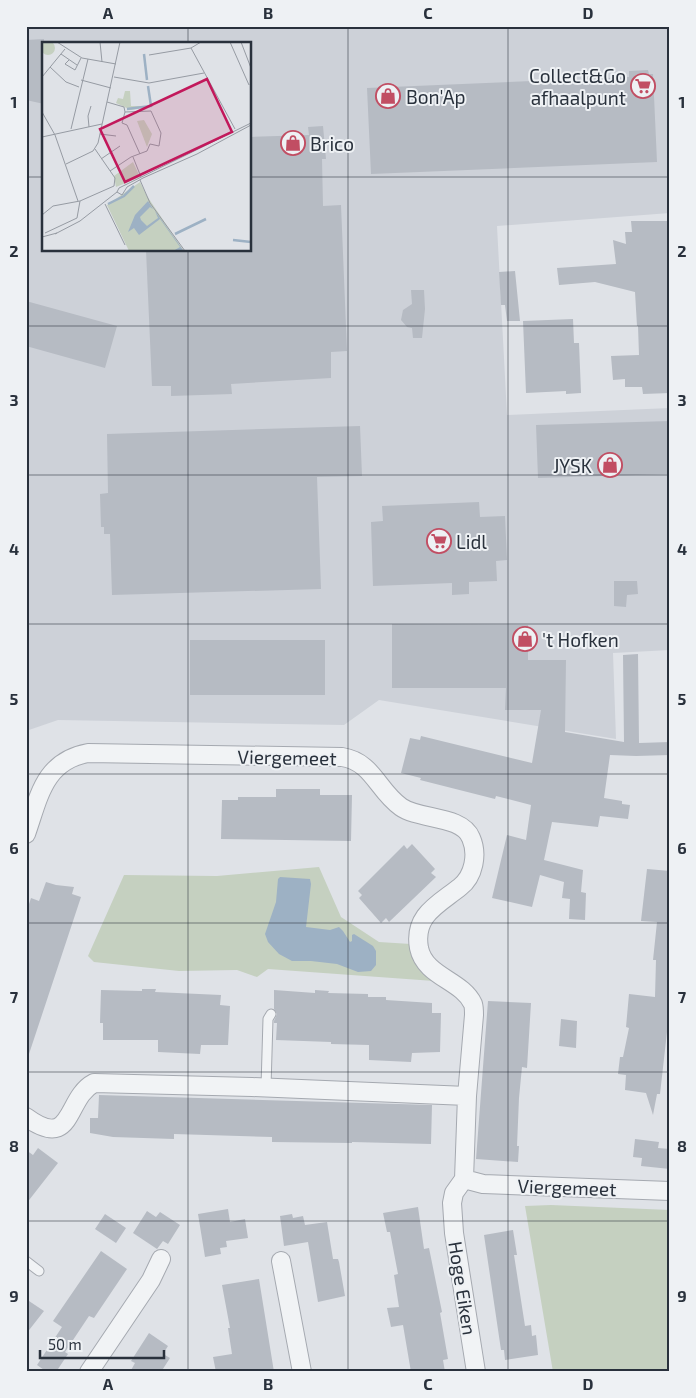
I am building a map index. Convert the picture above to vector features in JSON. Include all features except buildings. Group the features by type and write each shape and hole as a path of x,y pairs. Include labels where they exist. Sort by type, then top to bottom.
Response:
{"street":[{"name":"Viergemeet","path":"26,834 41,790 49,776 60,764 74,756 88,754 351,758 361,764 401,807 414,813 448,821 460,827 471,837 475,855 472,872 462,886 432,907 423,920 418,934 420,950 426,963 465,994 474,1005 467,1096 464,1179 454,1193 452,1203"},
{"path":"27,1119 46,1129 62,1125 89,1086 94,1083 467,1096"},
{"name":"Viergemeet","path":"464,1179 483,1184 670,1191"},
{"name":"Hoge Eiken","path":"452,1203 454,1233 476,1372"},
{"path":"89,1372 151,1280 161,1260"},
{"path":"281,1261 302,1372"}],"lane":[{"path":"266,1088 268,1019 272,1014"},
{"path":"26,1261 39,1271"}],"shaded area":[{"path":"26,26 670,26 670,213 497,226 507,415 670,408 670,650 613,653 616,739 379,700 344,725 58,720 26,731"}],"green space":[{"path":"319,867 341,917 379,942 411,944 434,981 268,969 257,977 237,970 179,971 94,962 88,956 124,875 217,876"},
{"path":"551,1205 670,1210 670,1372 553,1372 525,1206"}],"water":[{"path":"280,877 310,879 306,927 330,930 339,927 350,942 354,934 373,946 376,951 376,965 371,971 358,972 337,964 292,961 279,954 268,942 265,934 276,902 278,879"}],"place":[{"name":"Collect&Go afhaalpunt","path":"643,86"},
{"name":"Bon'Ap","path":"388,96"},
{"name":"Brico","path":"293,143"},
{"name":"JYSK","path":"610,465"},
{"name":"Lidl","path":"439,541"},
{"name":"'t Hofken","path":"525,639"}]}
